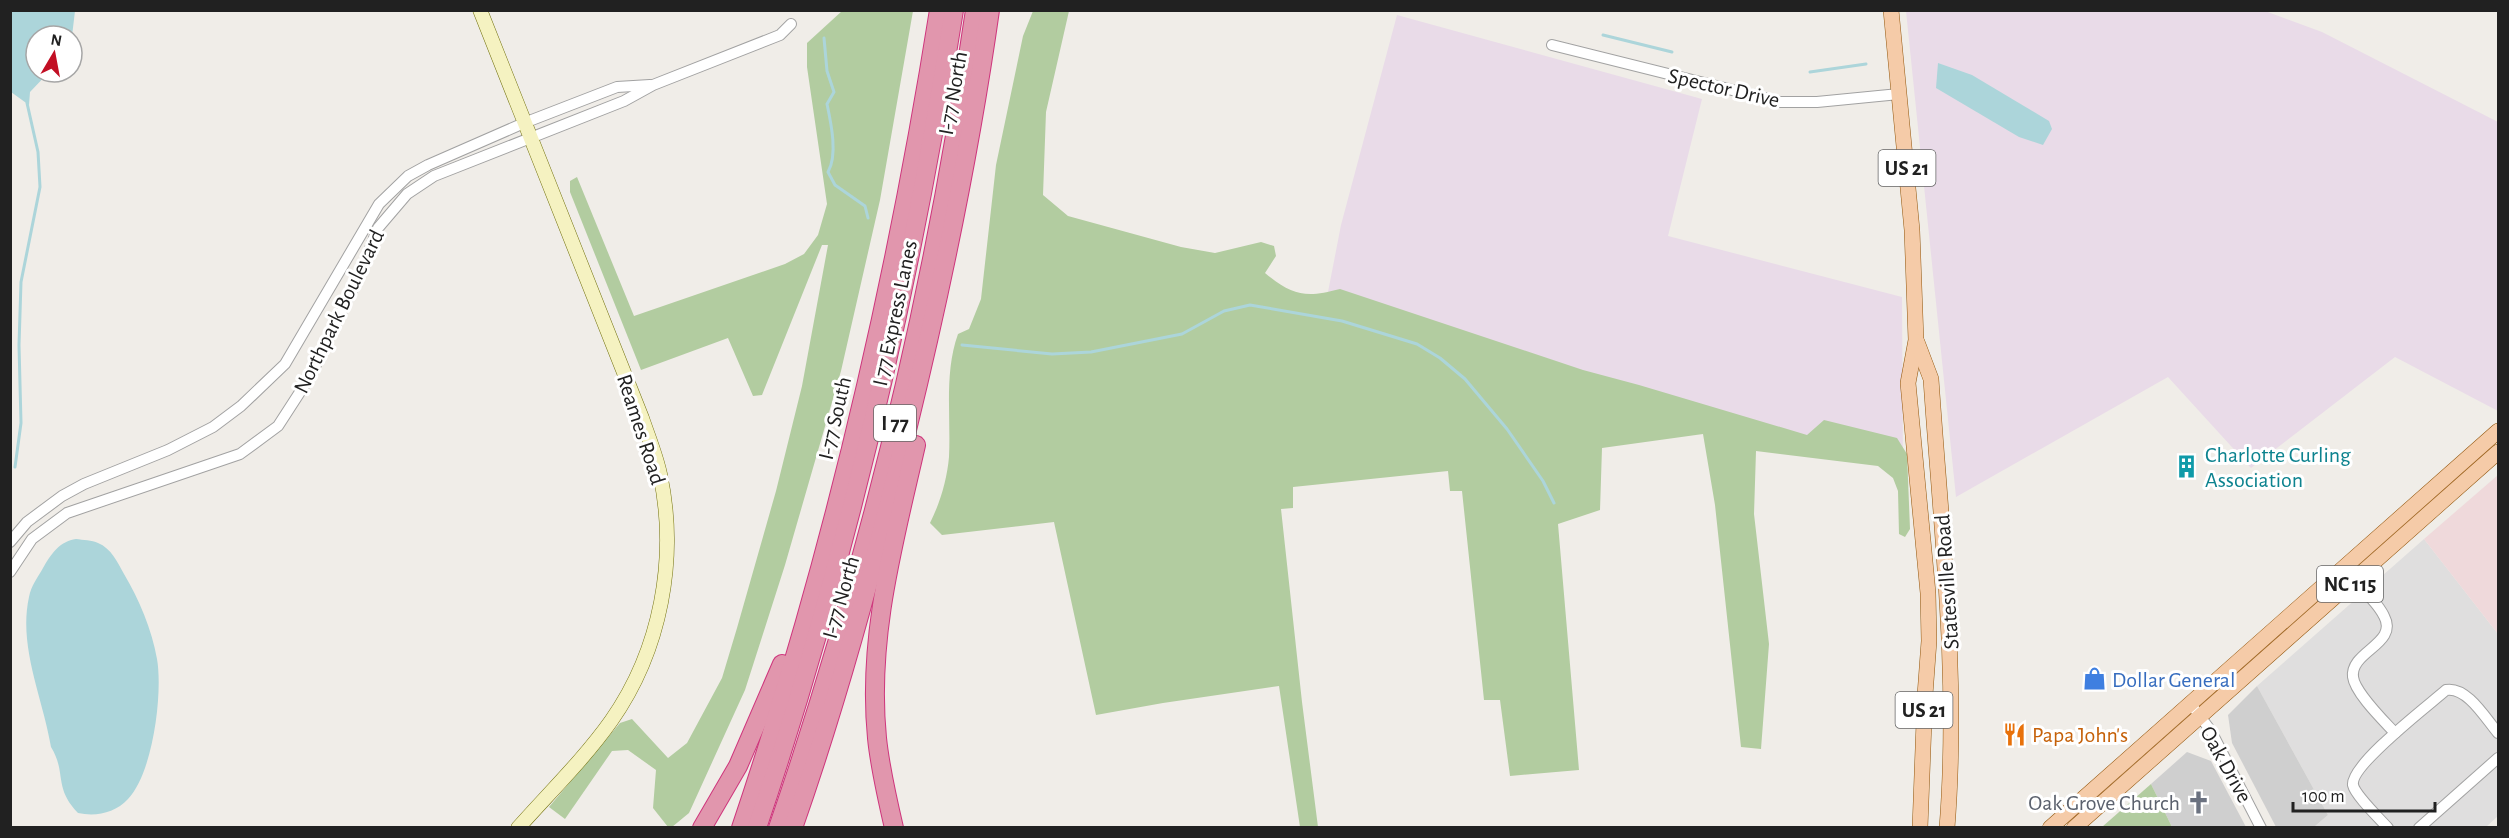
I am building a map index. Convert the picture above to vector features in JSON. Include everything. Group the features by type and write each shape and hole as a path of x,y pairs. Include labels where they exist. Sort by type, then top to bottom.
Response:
{"highway":[{"name":"I-77 South","path":"741,828 818,579 848,464 884,308 911,175 939,10"},
{"name":"I 77 Express Lanes","path":"757,828 818,632 875,414 915,233 954,10"},
{"name":"I 77 Express Lanes","path":"778,828 838,638 896,419 936,238 975,10"},
{"name":"I-77 North","path":"793,828 864,603 920,377 961,184 990,10"},
{"path":"894,828 877,739 875,658 883,596 926,399 920,377"},
{"path":"702,828 752,738 818,579"}],"main road":[{"name":"Reames Road","path":"480,10 655,456 665,501 667,545 663,592 657,622 642,664 626,697 606,727 518,828"},
{"name":"Statesville Road","path":"1890,10 1912,230 1916,340 1908,382 1928,593 1929,641 1920,828"},
{"name":"Statesville Road","path":"1916,340 1931,379 1947,592 1952,694 1947,828"},
{"name":"NC 115","path":"2050,828 2499,431"},
{"name":"NC 115","path":"2074,828 2499,452"},
{"path":"1928,593 1947,592"}],"street":[{"name":"Northpark Boulevard","path":"12,567 32,539 67,513 240,454 278,426 311,375 363,267 378,228 397,202 415,187 434,176 614,105 653,85 780,35 791,24"},
{"name":"Spector Drive","path":"1552,45 1780,102 1817,102 1899,94"},
{"name":"Northpark Boulevard","path":"10,542 27,522 62,496 107,474 168,450 213,427 240,406 285,364 348,261 369,219 389,192 420,169 524,123 617,87 653,85"},
{"path":"2354,581 2384,614 2387,625 2384,638 2356,664 2353,676 2358,688 2395,733"},
{"path":"2388,828 2354,789 2353,784 2354,773 2395,733 2446,690 2451,689 2458,690 2466,696 2499,733"},
{"name":"Oak Drive","path":"2190,703 2211,731 2261,828"},
{"path":"2419,828 2499,758"}],"shaded area":[{"path":"1906,11 2265,11 2322,32 2498,122 2498,411 2395,357 2251,468 2168,377 1956,497"},
{"path":"1397,15 1702,99 1668,236 1902,297 1903,468 1629,389 1328,292 1341,225"},
{"path":"2498,475 2498,634 2424,539"},
{"path":"2424,539 2498,634 2498,816 2486,827 2314,827 2328,815 2257,686"},
{"path":"2257,686 2328,815 2314,827 2276,827 2232,743 2228,715"},
{"path":"2187,752 2211,761 2246,827 2172,827 2151,784"}],"green space":[{"path":"842,11 913,11 880,200 841,371 785,565 745,690 689,813 672,827 668,827 653,808 656,770 628,750 612,751 565,819 549,807 620,723 632,719 668,758 687,743 722,678 776,491 802,386 828,245 822,245 762,395 753,396 728,338 641,370 570,192 570,181 577,177 634,316 785,264 804,254 818,235 827,204 807,67 807,43"},
{"path":"1033,11 1069,11 1046,112 1043,195 1068,216 1181,247 1215,253 1261,242 1274,246 1276,256 1265,273 1292,291 1318,294 1340,289 1583,370 1807,435 1824,420 1897,438 1907,454 1910,529 1905,537 1899,534 1898,491 1893,478 1878,466 1756,451 1754,514 1769,644 1761,749 1741,747 1715,505 1703,434 1602,448 1600,510 1558,524 1579,770 1510,776 1500,700 1484,700 1462,491 1450,491 1448,471 1293,487 1293,508 1281,509 1318,827 1300,827 1279,686 1096,715 1054,522 942,535 930,523 937,507 948,466 951,364 958,334 969,329 981,299 996,165 1023,36"},
{"path":"2151,784 2172,827 2102,827"}],"water":[{"path":"10,11 75,11 73,24 24,24 24,84 38,84 30,92 29,105 11,92"},
{"path":"1938,63 1972,75 2049,121 2052,129 2043,145 2019,137 1936,88"},
{"path":"76,539 103,545 117,561 144,615 155,648 159,674 154,732 144,771 137,787 123,804 111,811 98,814 78,813 65,795 33,672 27,635 26,616 33,585 56,549 65,542"}],"waterway":[{"path":"1603,35 1672,52"},
{"path":"824,38 827,71 834,92 827,104 833,148 833,157 828,172 835,185 865,206 868,218"},
{"path":"1810,72 1866,64"},
{"path":"15,467 21,423 19,345 21,282 40,187 38,152 27,103"},
{"path":"962,345 1052,354 1091,352 1182,334 1224,311 1250,305 1342,321 1417,344 1440,358 1465,379 1507,429 1543,481 1554,503"}],"place":[{"name":"Charlotte Curling Association","path":"2187,467"},
{"name":"Dollar General","path":"2094,679"},
{"name":"Papa John's","path":"2014,734"},
{"name":"Oak Grove Church","path":"2198,802"}]}
